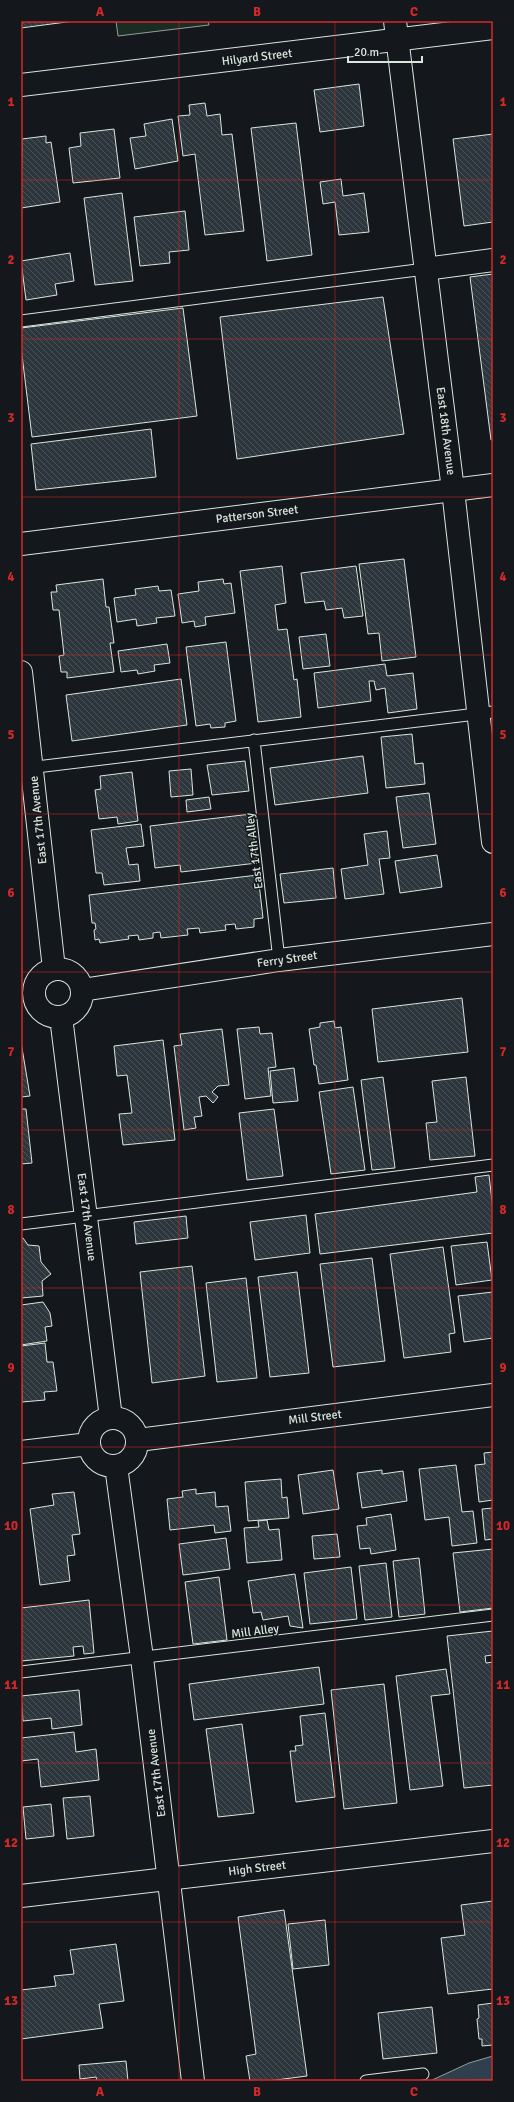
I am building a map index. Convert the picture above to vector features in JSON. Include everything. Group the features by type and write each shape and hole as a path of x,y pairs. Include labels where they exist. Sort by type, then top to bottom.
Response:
{"street":[{"name":"Hilyard Street","path":"21,85 396,30 493,28"},
{"name":"East 18th Avenue","path":"396,30 453,490 486,713 493,842"},
{"path":"425,269 493,260"},
{"name":"Patterson Street","path":"21,544 493,485"},
{"name":"East 17th Avenue","path":"21,672 27,768 54,969"},
{"name":"Ferry Street","path":"82,990 279,960 493,934"},
{"path":"54,969 64,970 72,974 78,981 82,990 81,999 77,1008 71,1014 61,1017 52,1017 43,1013 28,998 38,979 54,969"},
{"name":"East 17th Avenue","path":"61,1017 88,1216 111,1418"},
{"name":"Mill Street","path":"138,1440 493,1395"},
{"path":"111,1418 121,1419 129,1423 135,1431 138,1440 132,1457 125,1463 116,1466 106,1465 98,1461 92,1453 89,1444 90,1435 95,1426 102,1420 111,1418"},
{"path":"21,1452 89,1444"},
{"name":"East 17th Avenue","path":"116,1466 142,1658 193,2081"},
{"name":"High Street","path":"21,1896 493,1841"}],"lane":[{"path":"21,321 425,269"},
{"path":"27,768 486,713"},
{"name":"East 17th Alley","path":"254,740 279,960"},
{"path":"21,1224 493,1165"},
{"name":"Mill Alley","path":"21,1672 493,1615"},
{"path":"366,2081 423,2074"}],"green space":[{"path":"116,21 208,21 209,25 118,36"}],"water":[{"path":"493,2056 493,2080 430,2081 469,2063"}],"building":[{"path":"21,21 74,21 21,28"},
{"path":"359,84 364,126 320,132 314,90"},
{"path":"205,103 207,116 220,114 222,135 232,134 244,231 205,235 195,154 183,156 178,116 190,115 189,105"},
{"path":"172,119 178,161 135,169 130,138 146,136 144,124"},
{"path":"296,123 312,255 267,261 251,128"},
{"path":"114,129 120,178 73,183 69,148 81,146 80,133"},
{"path":"493,134 493,222 464,226 453,139"},
{"path":"46,136 46,143 51,142 60,202 21,208 22,139"},
{"path":"341,179 343,196 364,193 369,232 339,235 335,202 323,204 320,182"},
{"path":"122,193 133,281 95,285 84,198"},
{"path":"185,211 189,250 169,252 170,263 140,266 134,217"},
{"path":"70,253 74,281 55,284 57,295 26,300 21,261"},
{"path":"493,274 493,440 491,440 470,277"},
{"path":"383,297 404,434 237,459 220,317"},
{"path":"183,308 197,416 32,437 21,347 21,328"},
{"path":"151,429 156,477 36,490 31,444"},
{"path":"404,559 416,657 382,661 379,633 368,634 359,564"},
{"path":"282,566 286,603 275,605 278,630 287,629 294,680 297,679 301,717 258,722 240,571"},
{"path":"356,566 363,616 344,618 342,608 326,610 324,601 305,603 301,573"},
{"path":"103,579 106,607 109,607 114,643 110,643 114,672 67,678 67,672 61,672 59,656 64,655 59,610 53,610 51,592 57,592 56,585"},
{"path":"223,579 224,584 231,583 235,613 205,617 206,625 195,627 194,621 182,623 178,594 199,591 198,582"},
{"path":"158,586 159,591 171,590 175,616 156,618 157,623 137,626 136,619 117,622 114,598 136,595 135,589"},
{"path":"326,634 330,666 303,669 299,637"},
{"path":"226,642 236,721 225,723 225,727 211,728 210,724 196,726 186,647"},
{"path":"167,644 170,663 154,665 155,671 138,674 137,670 121,672 118,651"},
{"path":"385,664 387,676 413,673 417,709 388,713 385,688 376,690 374,681 369,681 371,701 318,708 314,673"},
{"path":"181,679 187,725 72,741 66,695"},
{"path":"412,734 415,764 423,763 425,784 386,788 381,737"},
{"path":"363,756 368,793 275,805 270,768"},
{"path":"245,761 249,791 212,795 207,765"},
{"path":"191,769 193,795 171,797 169,771"},
{"path":"132,772 138,821 118,824 117,817 99,819 95,790 101,789 100,776"},
{"path":"429,793 436,844 403,848 396,797"},
{"path":"209,797 211,809 187,812 186,800"},
{"path":"251,814 257,863 181,872 180,865 155,868 150,826"},
{"path":"141,824 144,846 126,848 129,865 138,864 140,881 104,885 102,873 96,873 91,830"},
{"path":"387,831 390,858 379,859 384,894 345,899 341,869 368,865 364,834"},
{"path":"437,855 442,887 400,893 395,861"},
{"path":"333,868 336,898 284,903 280,874"},
{"path":"258,875 263,918 254,919 254,927 236,929 235,924 225,925 226,930 200,933 199,928 187,929 188,935 161,938 160,932 153,933 153,938 139,940 138,935 128,936 129,939 100,943 99,939 95,940 94,930 96,929 95,923 92,923 89,895"},
{"path":"462,998 468,1052 378,1062 372,1009"},
{"path":"334,1021 335,1028 341,1027 348,1080 319,1084 316,1065 314,1065 309,1029 320,1027 320,1023"},
{"path":"259,1027 260,1034 272,1033 276,1067 268,1068 271,1096 245,1099 237,1029"},
{"path":"222,1029 229,1085 218,1086 212,1092 218,1097 213,1103 206,1096 199,1097 202,1116 194,1117 196,1128 184,1130 174,1046 182,1045 180,1034"},
{"path":"163,1040 175,1140 123,1145 119,1114 132,1113 127,1075 117,1076 114,1046"},
{"path":"21,1042 30,1096 21,1097"},
{"path":"294,1068 298,1101 273,1103 270,1071"},
{"path":"383,1077 395,1168 372,1170 361,1080"},
{"path":"466,1077 475,1156 430,1160 426,1123 437,1122 432,1081"},
{"path":"353,1087 365,1170 331,1174 319,1092"},
{"path":"21,1109 26,1109 32,1163 21,1164"},
{"path":"274,1109 283,1176 247,1180 239,1113"},
{"path":"489,1175 493,1210 493,1233 320,1254 315,1214 477,1192 475,1177"},
{"path":"306,1215 310,1253 255,1260 250,1222"},
{"path":"186,1216 188,1238 136,1244 134,1222"},
{"path":"21,1238 23,1238 28,1245 39,1246 41,1262 51,1274 42,1281 43,1296 21,1298"},
{"path":"487,1242 492,1280 456,1285 451,1246"},
{"path":"443,1247 455,1333 449,1334 451,1352 404,1358 390,1254"},
{"path":"372,1258 385,1361 333,1367 320,1264"},
{"path":"192,1266 205,1376 152,1383 140,1272"},
{"path":"297,1272 309,1373 270,1377 258,1277"},
{"path":"246,1278 257,1378 217,1382 206,1283"},
{"path":"493,1292 493,1338 464,1342 458,1296"},
{"path":"43,1302 50,1313 52,1326 45,1327 47,1341 21,1345 21,1305"},
{"path":"45,1343 47,1362 53,1362 57,1391 44,1392 45,1400 22,1402 21,1346"},
{"path":"493,1452 493,1500 479,1502 475,1465 485,1464 484,1453"},
{"path":"456,1465 462,1512 473,1511 477,1543 452,1546 449,1517 425,1520 419,1469"},
{"path":"333,1470 339,1509 303,1514 298,1475"},
{"path":"382,1470 382,1474 403,1471 407,1501 362,1508 357,1473"},
{"path":"281,1479 282,1498 287,1497 289,1518 248,1521 245,1482"},
{"path":"196,1489 196,1494 215,1492 216,1507 228,1506 231,1531 215,1533 214,1525 170,1530 167,1499 183,1497 182,1491"},
{"path":"74,1492 80,1534 72,1535 75,1555 67,1556 70,1581 40,1585 30,1509 54,1505 52,1494"},
{"path":"493,1508 493,1539 485,1540 482,1509"},
{"path":"391,1514 396,1550 371,1554 370,1548 360,1549 357,1526 367,1525 366,1518"},
{"path":"267,1520 269,1530 279,1529 282,1560 247,1563 244,1528 259,1527 258,1521"},
{"path":"337,1534 340,1557 314,1559 312,1536"},
{"path":"226,1538 230,1569 183,1575 179,1544"},
{"path":"493,1549 493,1608 460,1612 453,1553"},
{"path":"419,1558 425,1614 399,1617 393,1561"},
{"path":"386,1563 392,1617 365,1620 359,1566"},
{"path":"351,1567 357,1619 310,1624 304,1573"},
{"path":"295,1574 303,1628 290,1626 288,1616 263,1620 261,1612 253,1613 248,1581"},
{"path":"219,1577 227,1640 193,1644 185,1582"},
{"path":"89,1600 94,1653 84,1654 83,1646 73,1647 74,1656 21,1661 21,1608"},
{"path":"493,1631 493,1655 485,1656 486,1663 493,1662 493,1785 464,1788 447,1636"},
{"path":"319,1667 324,1704 194,1720 189,1684"},
{"path":"446,1669 450,1694 431,1696 443,1786 410,1790 396,1676"},
{"path":"384,1684 397,1803 344,1809 331,1690"},
{"path":"79,1690 82,1725 52,1729 51,1718 23,1721 21,1696"},
{"path":"325,1713 335,1797 296,1802 290,1751 296,1751 295,1746 303,1745 300,1716"},
{"path":"242,1724 254,1813 218,1817 206,1729"},
{"path":"74,1732 76,1752 96,1749 99,1780 41,1787 38,1759 21,1761 21,1738"},
{"path":"90,1796 94,1836 67,1839 63,1798"},
{"path":"51,1804 54,1836 26,1839 23,1807"},
{"path":"493,1901 493,1989 448,1994 441,1938 465,1935 461,1905"},
{"path":"284,1910 307,2076 268,2081 250,2081 246,2056 256,2054 238,1917"},
{"path":"325,1920 329,1965 293,1969 288,1924"},
{"path":"116,1944 124,2001 99,2004 103,2028 21,2039 21,1990 56,1986 54,1976 74,1974 70,1950"},
{"path":"493,2003 493,2045 482,2046 482,2039 479,2039 477,2019 479,2018 478,2005"},
{"path":"432,2007 437,2053 383,2059 378,2013"},
{"path":"126,2061 128,2081 97,2081 96,2077 80,2079 79,2065"}]}
